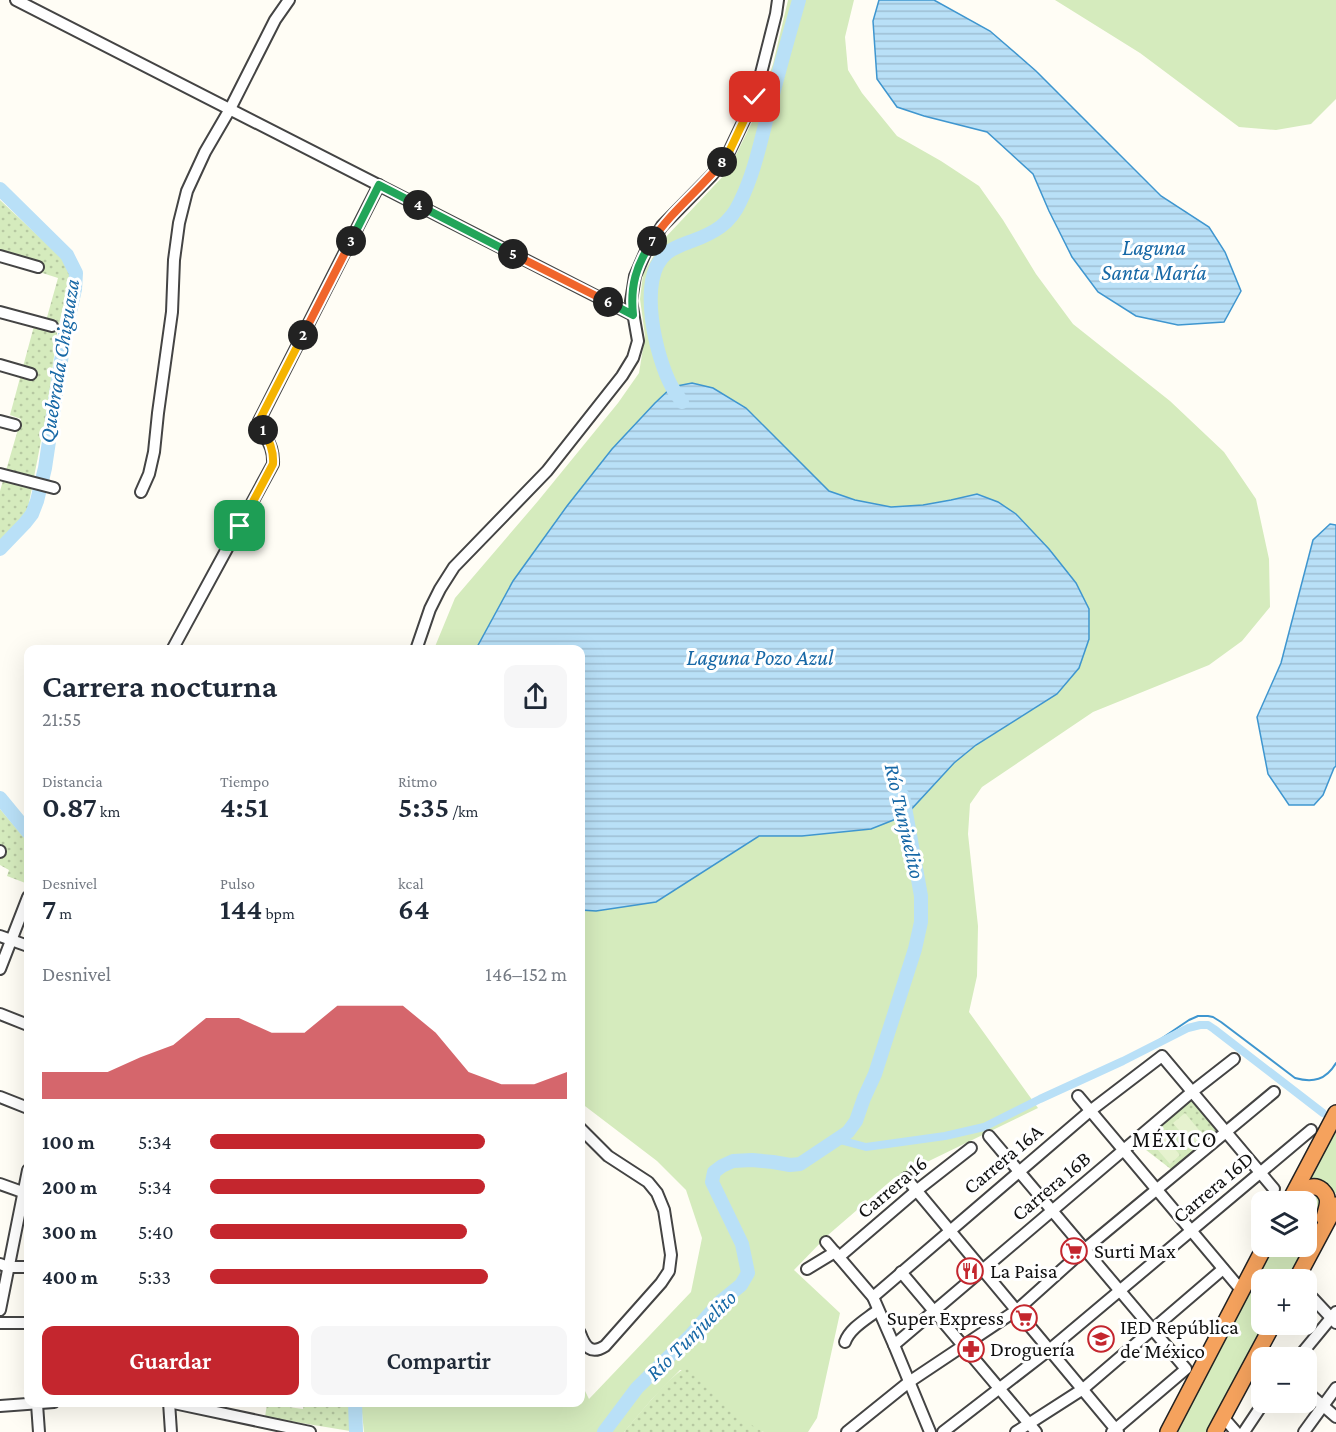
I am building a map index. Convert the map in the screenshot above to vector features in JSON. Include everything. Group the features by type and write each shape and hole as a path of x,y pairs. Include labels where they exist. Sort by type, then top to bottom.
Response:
{"highway":[{"path":"1294,1191 1336,1113"},
{"path":"1303,1191 1311,1187 1319,1188 1328,1200 1321,1232"},
{"path":"1302,1269 1334,1213"},
{"path":"1168,1432 1259,1257"},
{"path":"1215,1432 1251,1373"}],"street":[{"path":"16,0 633,315"},
{"path":"141,492 149,474 154,452 172,312 174,260 179,223 187,191 275,20 289,0"},
{"path":"418,645 430,609 454,567 546,471 622,376 633,358 638,341 631,301 635,276 646,250 662,226 712,175 728,154 755,97 778,0"},
{"path":"175,645 273,464 274,454 259,421 379,185"},
{"path":"0,258 38,267"},
{"path":"0,312 52,326"},
{"path":"0,365 31,374"},
{"path":"0,421 15,425"},
{"path":"0,474 52,488"},
{"path":"0,969 24,907"},
{"path":"0,936 24,945"},
{"path":"0,1014 24,1023"},
{"name":"Carrera 16A","path":"873,1297 1090,1112 1162,1056 1193,1091"},
{"name":"Carrera 16B","path":"894,1345 1193,1091 1234,1059"},
{"path":"1193,1091 1274,1189"},
{"path":"847,1432 909,1382 1017,1310 1085,1249 1274,1092"},
{"path":"1078,1096 1242,1291"},
{"path":"0,1097 24,1106"},
{"name":"Carrera 16D","path":"944,1432 1049,1350 1311,1130"},
{"path":"585,1133 608,1156 648,1182 657,1193 664,1210 671,1256 669,1271 662,1283 605,1346 600,1350 594,1350 585,1344"},
{"path":"906,1178 1116,1431 1186,1369 989,1136"},
{"name":"Carrera 16","path":"807,1269 837,1254 971,1148"},
{"path":"0,1184 24,1193"},
{"path":"0,1310 4,1265 24,1200"},
{"path":"826,1242 873,1297 930,1432"},
{"path":"4,1265 24,1267"},
{"path":"1016,1432 1032,1428 1083,1389 1223,1269"},
{"path":"902,1272 1032,1428"},
{"path":"1308,1347 1334,1318 1317,1302"},
{"path":"845,1342 851,1332 878,1310"},
{"path":"0,1323 24,1323"},
{"path":"1304,1432 1336,1388"},
{"path":"1317,1401 1336,1417"},
{"path":"0,1406 24,1405"},
{"path":"38,1407 39,1432"},
{"path":"169,1407 171,1432"},
{"path":"188,1407 265,1427 310,1432"},
{"path":"1244,1432 1257,1413"},
{"path":"1223,1417 1236,1432"}],"green space":[{"path":"788,0 854,0 845,37 848,70 862,93 897,136 979,186 1036,274 1073,324 1170,401 1224,452 1256,499 1269,559 1270,607 1242,641 1209,665 1093,712 982,787 970,804 968,834 978,926 977,976 969,1012 1038,1108 894,1178 828,1235 794,1270 840,1313 817,1418 808,1432 764,1432 756,1429 727,1407 696,1373 680,1370 624,1432 364,1432 361,1407 585,1407 585,1391 589,1399 691,1292 702,1238 686,1190 657,1161 585,1106 585,645 436,645 455,598 538,501 618,403 639,373 645,336 640,299 643,274 663,240 728,171 755,116 773,64"},
{"path":"1055,0 1336,0 1336,99 1311,124 1276,130 1239,127 1140,53"},
{"path":"0,200 64,260 70,277 57,333 47,410 28,508 20,521 0,540 0,491 21,419 10,415 34,326 44,328 58,278 33,270 0,252"},
{"path":"0,809 24,837 24,882 7,876 9,870 0,865 5,846 0,844"},
{"path":"1191,1097 1219,1130 1172,1170 1137,1143"},
{"path":"1185,1113 1203,1135 1191,1145 1173,1123"},
{"path":"1336,1122 1335,1194 1326,1184 1303,1182"},
{"path":"1161,1133 1180,1155 1170,1164 1151,1142"},
{"path":"1317,1195 1322,1199 1317,1220"},
{"path":"1265,1257 1299,1257 1294,1269 1259,1269"},
{"path":"1251,1284 1251,1335 1262,1335 1255,1347 1251,1347 1251,1355 1210,1432 1174,1432"},
{"path":"688,1367 692,1368 733,1410 763,1432 624,1432 664,1386"},
{"path":"267,1407 303,1409 303,1407 349,1407 350,1431 265,1417"}],"water":[{"name":"Laguna Santa María","path":"879,0 934,0 990,31 1036,71 1161,196 1209,227 1225,252 1241,291 1224,322 1178,325 1136,316 1098,292 1072,257 1033,174 987,132 897,107 877,79 873,21"},
{"name":"Laguna Pozo Azul","path":"692,383 713,388 746,408 829,491 855,500 891,507 923,505 977,494 998,502 1016,514 1049,549 1076,583 1089,609 1089,639 1079,668 1057,694 976,745 954,763 906,815 871,829 802,836 759,836 656,902 596,911 585,910 585,645 478,645 513,581 567,506 612,449 672,387"},
{"path":"1330,524 1336,525 1336,766 1323,795 1314,805 1289,805 1268,774 1257,717 1281,663 1313,540"}],"waterway":[{"name":"Río Tunjuelito","path":"682,402 666,374 655,338 652,318 652,280 658,264 667,253 720,227 736,210 750,179 799,0"},
{"name":"Quebrada Chiguaza","path":"0,189 67,255 76,273 45,468 37,501 32,514 0,549"},
{"name":"Río Tunjuelito","path":"604,1432 637,1388 690,1336 719,1303 741,1285 748,1273 742,1244 712,1182 714,1172 733,1161 752,1160 790,1165 800,1164 848,1132 856,1121 875,1074 915,949 921,922 921,896 903,796"},
{"name":"Quebrada Chiguaza","path":"0,798 24,827"},
{"path":"1143,1051 1189,1020 1198,1016 1208,1016 1221,1022 1295,1078 1319,1079 1336,1063"},
{"path":"836,1139 866,1147 945,1136 984,1127 1188,1028 1200,1025 1208,1025 1214,1029 1323,1113"},
{"name":"Quebrada Chiguaza","path":"355,1407 356,1432"}],"place":[{"name":"Surti Max","path":"1074,1251"},
{"name":"La Paisa","path":"970,1271"},
{"name":"Super Express","path":"1024,1318"},
{"name":"IED República de México","path":"1101,1339"},
{"name":"Droguería","path":"971,1349"}],"district":[{"name":"MÉXICO","path":"1175,1139"}],"route":[{"path":"240,526 273,464 274,454 259,421 379,185 633,315 631,301 635,276 646,250 662,226 712,175 728,154 755,97"}]}
